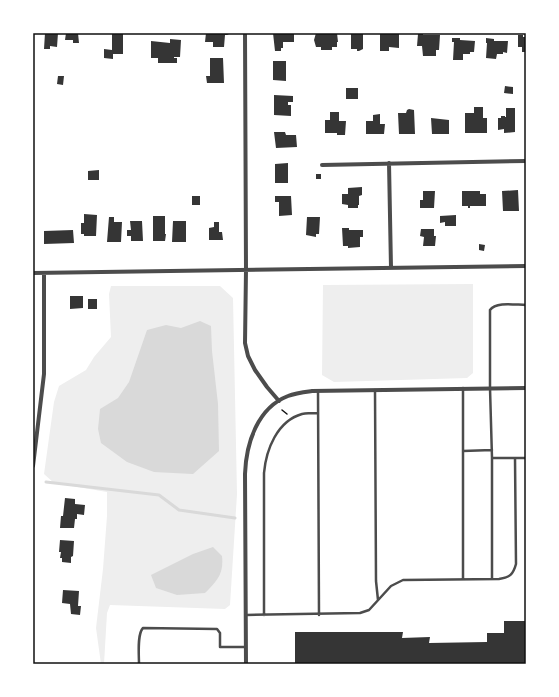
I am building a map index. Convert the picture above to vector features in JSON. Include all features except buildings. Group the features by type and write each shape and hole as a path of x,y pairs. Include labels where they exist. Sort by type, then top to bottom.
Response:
{"street":[{"path":"244,33 246,270 244,338 246,350 251,362 261,379 279,401"},
{"path":"322,165 526,162"},
{"path":"390,163 392,268"},
{"path":"33,273 526,266"},
{"path":"33,466 44,374 44,273"},
{"path":"246,664 246,454 250,438 268,410 289,395 318,390 526,388"}],"lane":[{"path":"492,579 490,310 492,306 498,305 526,305"},
{"path":"463,388 463,579"},
{"path":"318,390 320,615"},
{"path":"375,390 376,581 378,600"},
{"path":"264,615 264,473 267,453 282,427 292,418 303,414 318,413"},
{"path":"463,451 492,450"},
{"path":"492,458 526,458"},
{"path":"245,615 320,615 360,613 369,610 391,586 403,580 492,579 510,576 514,572 516,564 515,458"},
{"path":"139,664 139,636 140,631 143,628 217,629 220,634 220,647 246,647"}],"shaded area":[{"path":"473,284 473,373 467,378 334,382 322,375 323,285"},
{"path":"111,286 220,286 233,298 237,494 230,605 225,609 110,605 107,613 104,664 101,664 96,628 103,569 107,516 107,492 54,483 44,474 54,402 59,386 86,370 94,357 111,337 109,294"},
{"path":"200,321 211,326 212,351 218,404 219,451 193,474 154,472 127,462 101,443 98,429 100,409 118,398 129,382 147,330 166,325 181,328"},
{"path":"213,547 222,556 222,568 219,577 205,593 177,595 156,588 151,575 193,554"}],"waterway":[{"path":"46,482 159,495 179,510 235,518"}]}
